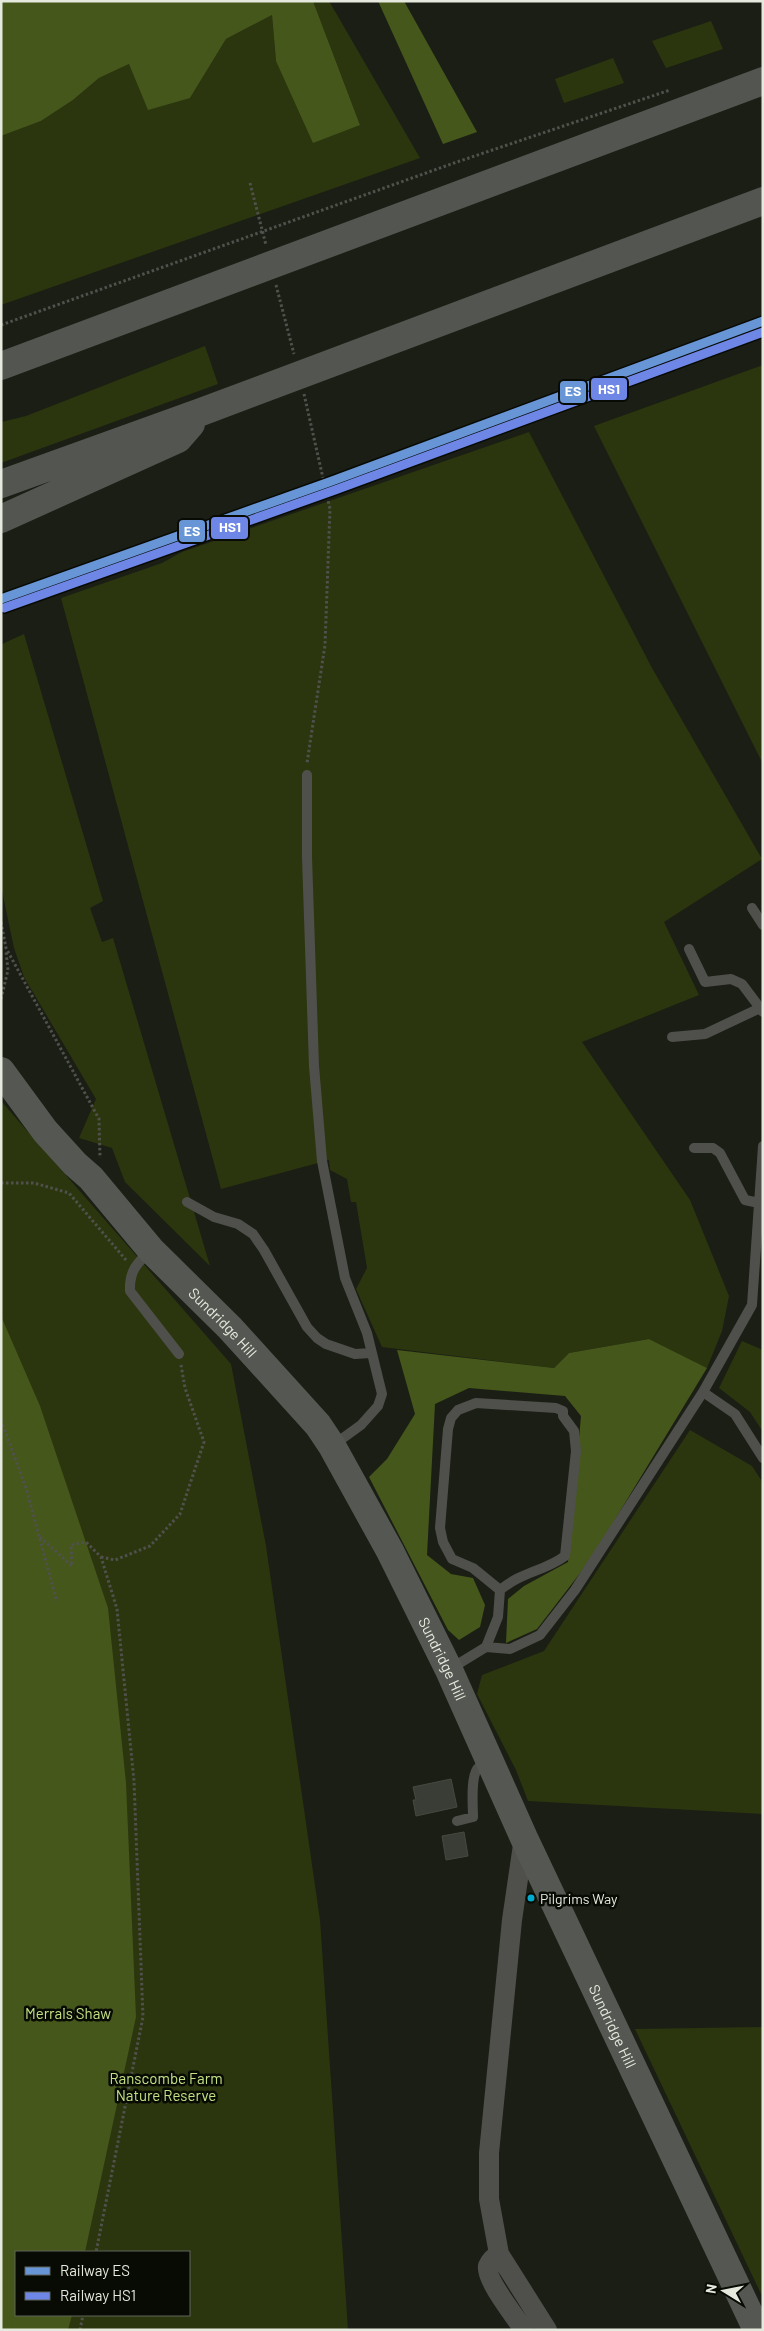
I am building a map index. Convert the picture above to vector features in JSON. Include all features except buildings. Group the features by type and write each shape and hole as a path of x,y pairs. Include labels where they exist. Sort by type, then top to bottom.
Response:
{"highway":[{"path":"1,366 763,81"},
{"path":"1,484 201,412 763,201"},
{"path":"1,519 178,439 201,412"},
{"name":"Sundridge Hill","path":"1,1071 45,1131 75,1164 91,1178 142,1259 178,1276 230,1328 325,1435 390,1551 449,1670 524,1838 757,2330"}],"street":[{"path":"524,1838 512,1920 488,2153 488,2199 499,2254 547,2330"},
{"path":"499,2254 489,2264 489,2272 496,2287 524,2330"}],"lane":[{"path":"307,775 308,888 318,1119 326,1186 343,1268 350,1293 367,1333 381,1388 380,1401 361,1425 325,1435"},
{"path":"752,908 763,925"},
{"path":"672,1037 706,1034 761,1010 742,984 731,979 705,982 689,949"},
{"path":"486,1647 510,1649 540,1634 575,1590 703,1392 752,1305 763,1146"},
{"path":"694,1148 713,1148 720,1153 745,1200 759,1203"},
{"path":"186,1202 214,1217 236,1223 251,1233 264,1250 307,1327 315,1337 326,1344 355,1354 371,1353"},
{"path":"142,1259 129,1279 130,1291 179,1354"},
{"path":"703,1392 735,1414 763,1458"},
{"path":"449,1670 486,1647 498,1617 500,1590 513,1579 534,1570 551,1566 565,1556 576,1451 574,1431 563,1416 563,1411 558,1409 476,1403 458,1410 449,1423 440,1528 442,1540 452,1559 474,1568 490,1585 500,1590"},
{"path":"457,1821 472,1817 473,1786 476,1772 478,1768 490,1762"}],"path":[{"path":"1,324 454,162 676,88"},
{"path":"250,183 267,250"},
{"path":"274,278 294,355"},
{"path":"304,393 330,509 324,650 309,738 307,775"},
{"path":"1,922 8,970 1,999"},
{"path":"1,940 99,1119 100,1161"},
{"path":"1,1183 34,1182 70,1193 142,1259"},
{"path":"101,1557 115,1560 150,1546 180,1514 204,1442 185,1388 179,1354"},
{"path":"1,1420 40,1537 57,1602"},
{"path":"40,1537 72,1566 72,1545 86,1542 101,1557 117,1609 134,1781 143,2017 96,2251"},
{"path":"80,2330 83,2316"}],"green space":[{"path":"1,1 313,1 360,125 313,143 276,61 272,15 226,39 190,98 148,110 129,64 99,78 73,100 41,121 1,136"},
{"path":"313,1 329,1 420,158 1,305 1,136 41,121 73,100 99,78 129,64 190,98 226,39 272,15 276,61 360,125"},
{"path":"378,1 404,1 477,132 443,144"},
{"path":"711,21 723,49 666,68 652,41"},
{"path":"613,58 624,83 564,103 555,79"},
{"path":"205,346 218,384 1,463 1,422 26,416"},
{"path":"763,365 763,764 594,426"},
{"path":"529,432 652,668 762,859 664,922 699,995 582,1042 690,1200 729,1296 722,1331 707,1368 649,1339 569,1353 554,1368 382,1347 356,1289 367,1268 356,1202 351,1202 347,1179 330,1170 329,1160 221,1189 61,598 162,563 182,552"},
{"path":"1,634 2,644 24,634 103,901 90,908 102,942 113,938 210,1266 125,1182 112,1148 79,1138 96,1099 24,977 14,948 1,886"},
{"name":"Ranscombe Farm Nature Reserve","path":"1,1101 231,1364 266,1546 320,1920 348,2330 1,2330"},
{"name":"Merrals Shaw","path":"1,1316 40,1406 108,1608 126,1783 136,2017 85,2251 15,2251 15,2316 72,2316 68,2330 1,2330"},
{"path":"649,1339 707,1368 591,1559 537,1629 506,1643 508,1599 524,1586 568,1562 581,1416 565,1396 469,1388 435,1404 427,1555 451,1574 473,1578 485,1605 480,1627 459,1640 448,1630 369,1477 387,1459 415,1414 397,1350 554,1368 569,1353"},
{"path":"742,1341 763,1350 763,1432 750,1412 719,1388"},
{"path":"690,1430 752,1466 763,1483 763,1814 528,1801 516,1770 477,1694 482,1675 544,1651"},
{"path":"763,2027 763,2298 635,2029"}],"rail line":[{"name":"ES","path":"1,599 332,481 763,321"},
{"name":"HS1","path":"4,608 335,490 763,332"}],"place":[{"name":"Pilgrims Way","path":"531,1898"}]}
